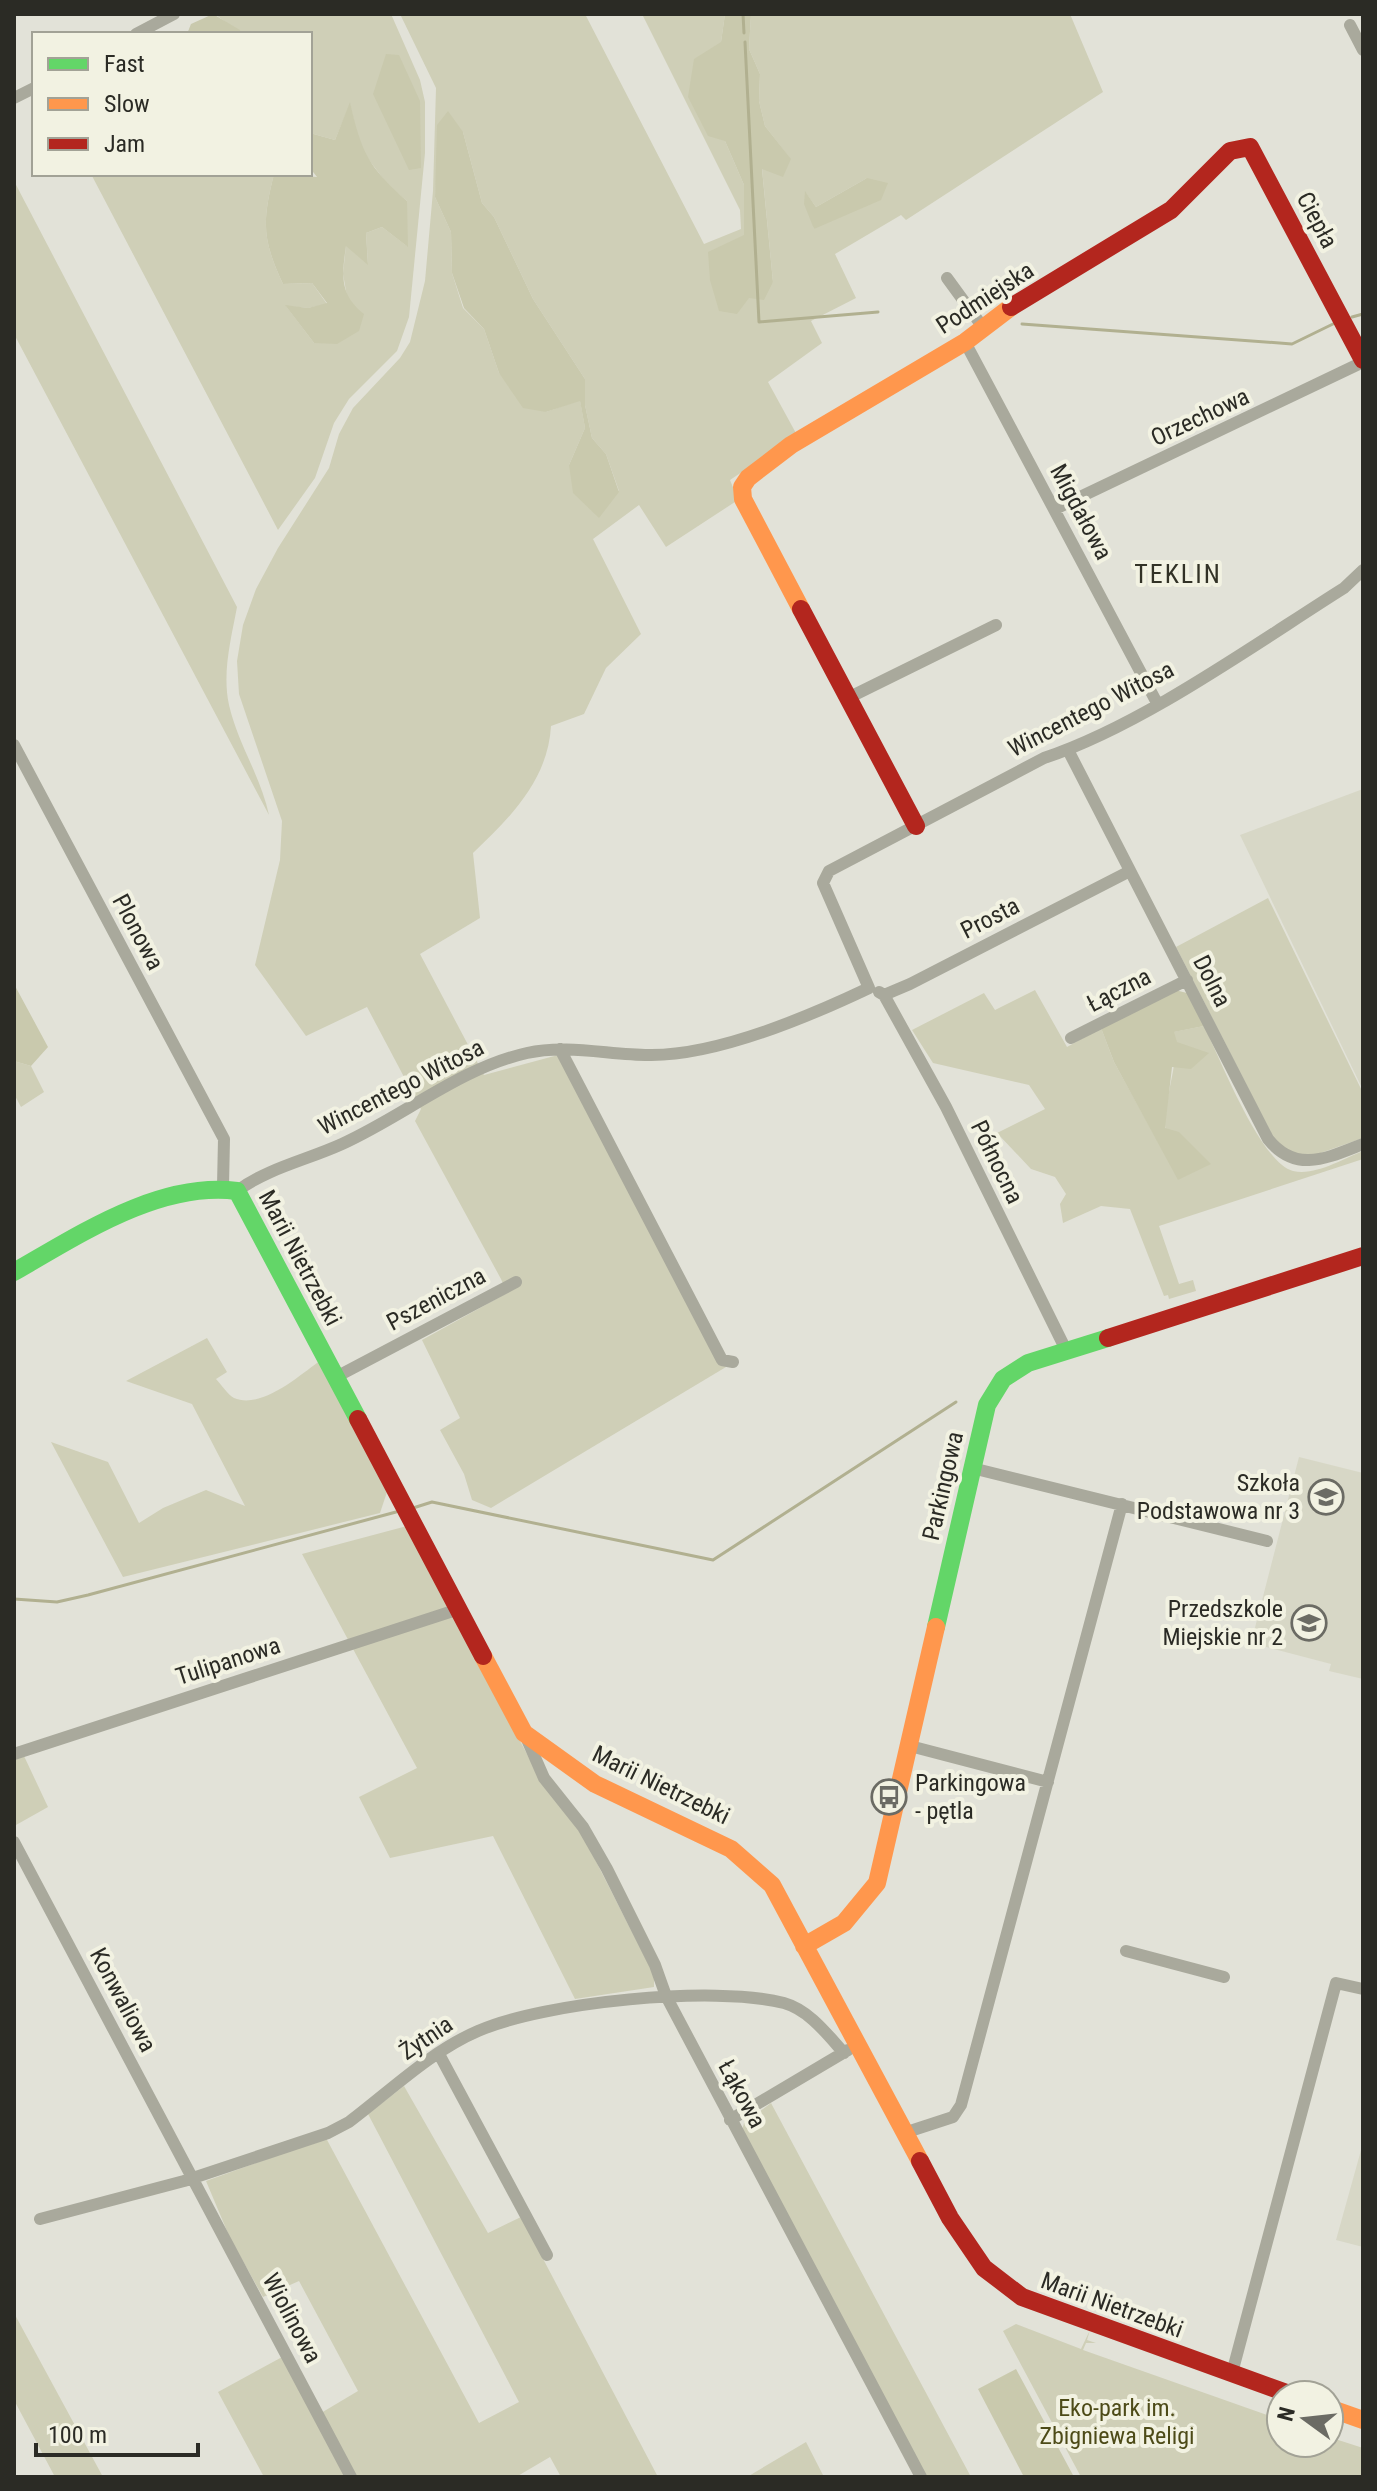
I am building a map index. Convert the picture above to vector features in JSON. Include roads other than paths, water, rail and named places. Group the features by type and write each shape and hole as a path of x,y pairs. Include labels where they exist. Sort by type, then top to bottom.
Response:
{"street":[{"path":"140,32 174,14"},
{"path":"1350,25 1363,50"},
{"path":"14,98 32,89"},
{"name":"Podmiejska","path":"850,697 743,499 742,487 748,478 791,445 965,342 982,326 1171,210 1230,151 1241,146 1250,147"},
{"name":"Ciepła","path":"1250,147 1363,361"},
{"path":"947,278 982,326"},
{"name":"Migdałowa","path":"965,342 1157,703"},
{"name":"Orzechowa","path":"1055,509 1363,361"},
{"name":"Wincentego Witosa","path":"230,1188 343,1144 481,1068 528,1053 560,1049 652,1055 697,1048 798,1021 869,988 832,906 826,874 1044,758 1068,750 1157,703 1318,604 1363,570"},
{"path":"916,826 850,697 996,625"},
{"name":"Plonowa","path":"14,745 224,1139 230,1188"},
{"name":"Dolna","path":"1068,750 1276,1148 1289,1158 1307,1162 1363,1144"},
{"name":"Prosta","path":"884,995 1130,871"},
{"name":"Łączna","path":"1071,1038 1187,980"},
{"path":"869,988 884,995"},
{"name":"Północna","path":"884,995 946,1107 1066,1350"},
{"path":"560,1049 722,1360 733,1362"},
{"path":"14,1272 116,1219 177,1194 230,1188"},
{"name":"Marii Nietrzebki","path":"230,1188 336,1377 456,1610 524,1733 595,1784 721,1840 750,1861 772,1885 804,1946 850,2049 904,2133 968,2250 1001,2284 1044,2308 1265,2385"},
{"name":"Parkingowa","path":"804,1946 844,1923 877,1883 987,1405 1003,1379 1028,1363 1066,1350 1363,1256"},
{"name":"Pszeniczna","path":"336,1377 516,1282"},
{"path":"972,1468 1267,1541"},
{"path":"904,2133 953,2117 961,2105 1122,1504"},
{"name":"Tulipanowa","path":"14,1754 456,1610"},
{"name":"Łąkowa","path":"524,1733 544,1778 583,1827 607,1869 655,1965 666,1996 730,2120 921,2477"},
{"path":"910,1746 1048,1782"},
{"name":"Konwaliowa","path":"14,1842 194,2178"},
{"path":"1126,1951 1224,1977"},
{"path":"1232,2373 1336,1983 1363,1989"},
{"name":"Żytnia","path":"40,2219 194,2178 328,2133 349,2122 439,2054 477,2031 525,2016 666,1996 785,2003 804,2012 850,2049"},
{"path":"730,2120 806,2078 850,2049"},
{"path":"439,2054 547,2255"},
{"name":"Wiolinowa","path":"194,2178 351,2477"}],"waterway":[{"path":"743,14 744,33"},
{"path":"745,42 759,322 878,312"},
{"path":"1352,317 1363,314"},
{"path":"1022,324 1292,344 1335,323"},
{"path":"413,1508 432,1502 713,1560 956,1402"},
{"path":"14,1599 57,1602 88,1595 396,1512"}],"place":[{"name":"Szkoła Podstawowa nr 3","path":"1326,1497"},
{"name":"Przedszkole Miejskie nr 2","path":"1309,1623"},
{"name":"Parkingowa - pętla","path":"889,1797"}],"district":[{"name":"TEKLIN","path":"1178,574"}],"park label":[{"name":"Eko-park im. Zbigniewa Religi","path":"1117,2422"}]}
